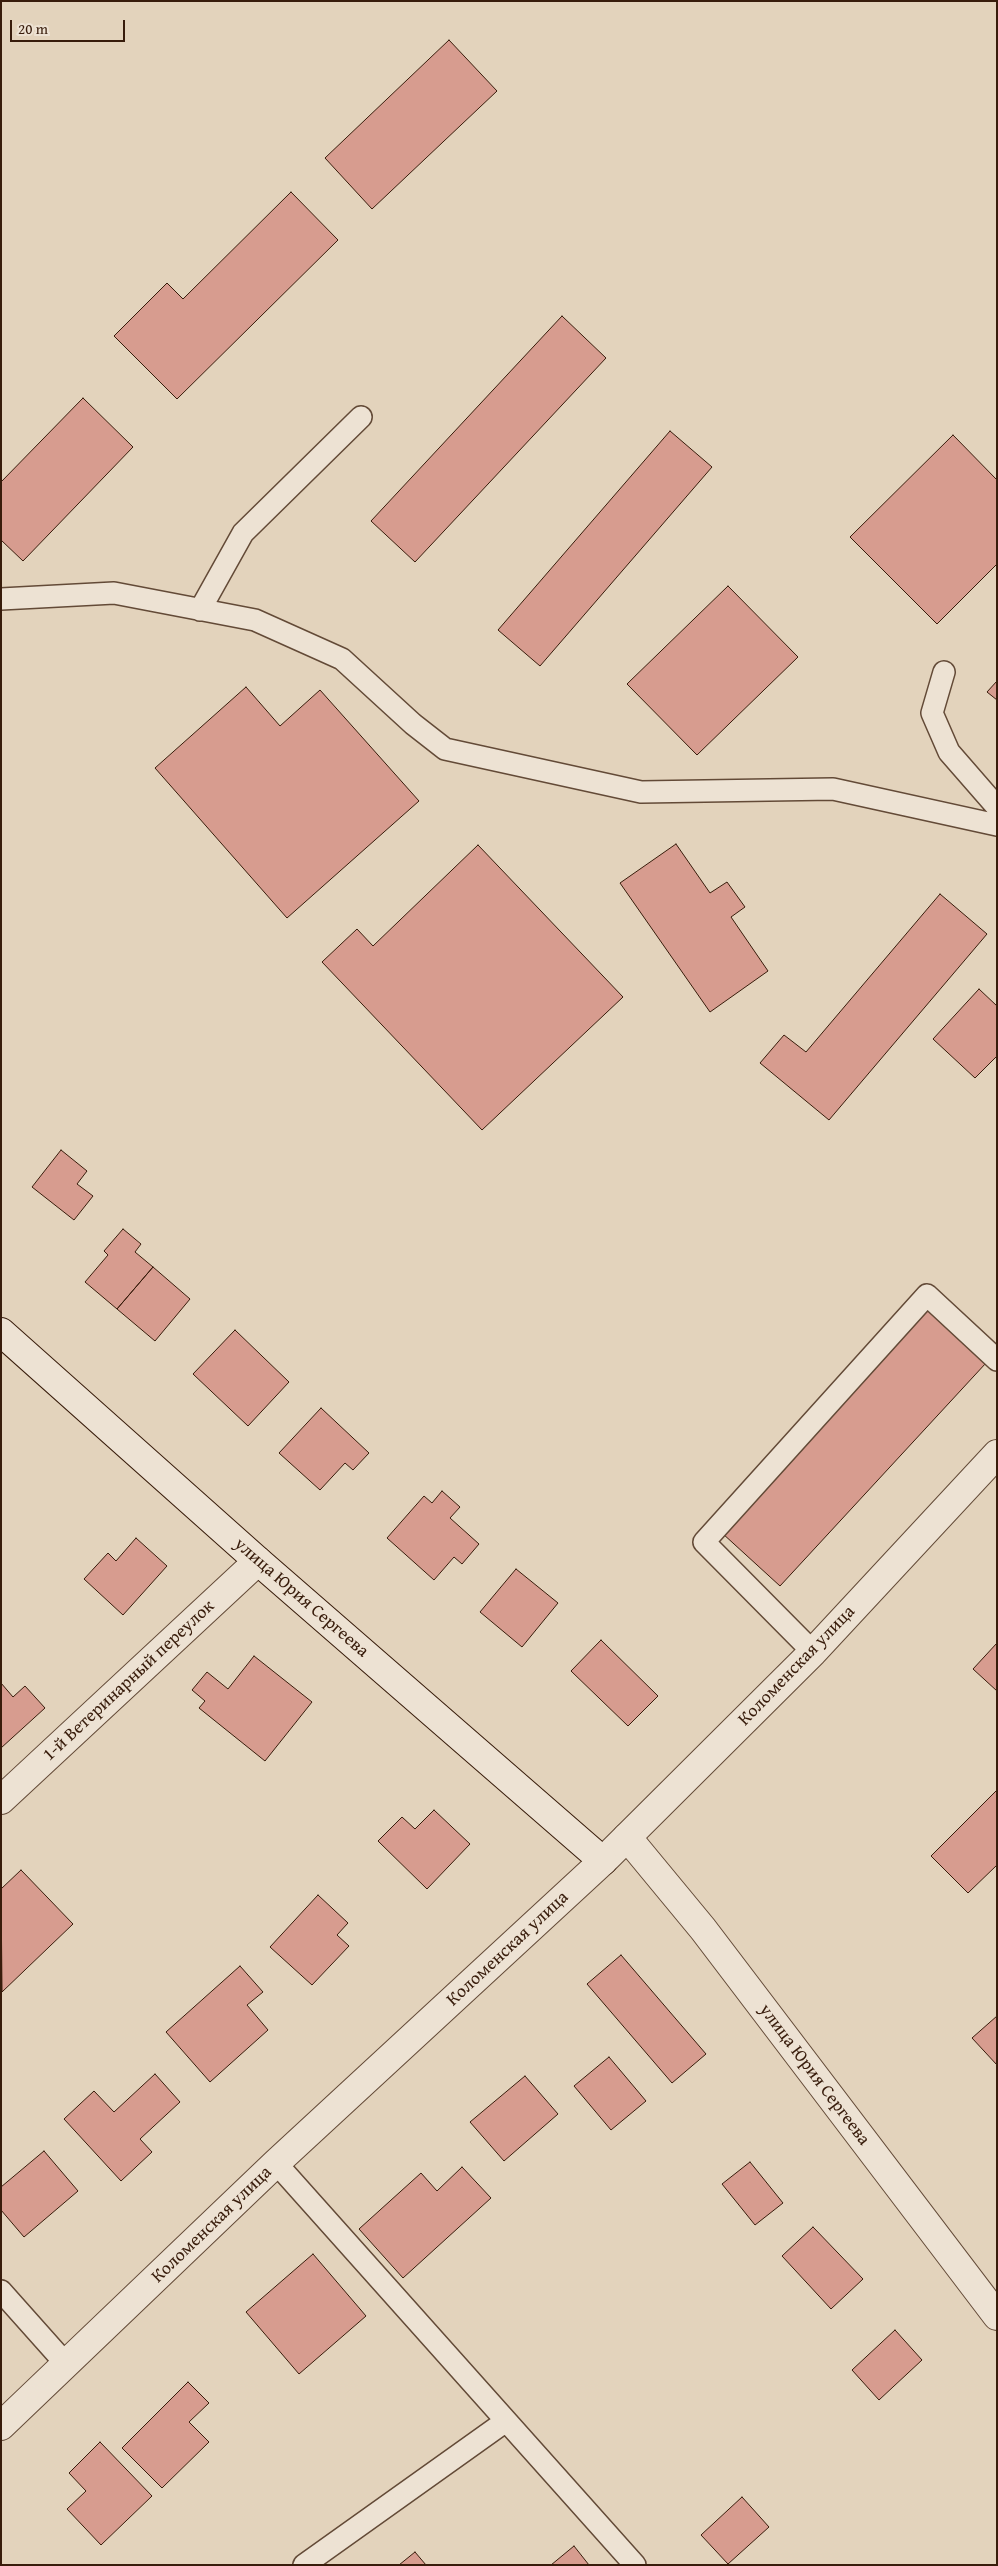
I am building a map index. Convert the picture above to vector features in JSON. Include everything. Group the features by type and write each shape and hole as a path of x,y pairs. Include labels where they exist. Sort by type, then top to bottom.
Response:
{"street":[{"name":"улица Юрия Сергеева","path":"1,1332 258,1561 603,1861"},
{"name":"Коломенская улица","path":"1,2426 276,2163 603,1861 813,1652 997,1454"},
{"name":"1-й Ветеринарный переулок","path":"1,1800 258,1561"},
{"name":"улица Юрия Сергеева","path":"627,1837 703,1929 997,2316"}],"lane":[{"path":"200,610 243,533 361,417"},
{"path":"1,599 114,594 255,620 342,659 413,724 445,749 641,792 833,790 997,825"},
{"path":"944,672 932,713 949,752 997,807"},
{"path":"813,1652 704,1542 927,1295 997,1360"},
{"path":"276,2163 635,2565"},
{"path":"1,2291 66,2364"},
{"path":"304,2565 506,2420"}],"building":[{"path":"449,40 497,91 372,209 325,158"},
{"path":"291,192 338,240 177,399 114,336 167,283 183,299"},
{"path":"562,316 606,358 415,562 371,521"},
{"path":"83,398 133,447 23,561 1,540 1,482"},
{"path":"670,431 712,467 540,666 498,630"},
{"path":"953,435 997,480 997,564 937,624 850,537"},
{"path":"728,586 798,657 697,755 627,684"},
{"path":"997,681 997,700 987,692"},
{"path":"246,687 280,726 320,690 419,801 287,918 155,768"},
{"path":"676,844 710,893 727,882 745,907 731,917 768,971 710,1012 620,883"},
{"path":"478,845 623,997 482,1130 322,962 357,929 373,946"},
{"path":"940,894 987,934 829,1120 760,1063 784,1035 806,1052"},
{"path":"979,989 997,1006 997,1056 975,1078 933,1039"},
{"path":"61,1150 87,1171 77,1184 93,1196 74,1220 32,1187"},
{"path":"123,1229 141,1244 135,1252 153,1267 117,1309 85,1282 108,1255 104,1251"},
{"path":"153,1267 190,1299 155,1341 117,1309"},
{"path":"928,1310 986,1363 780,1586 722,1533"},
{"path":"235,1330 289,1382 248,1426 193,1374"},
{"path":"321,1408 369,1453 353,1470 345,1463 320,1490 279,1453"},
{"path":"442,1491 460,1507 450,1518 479,1544 462,1564 454,1557 434,1580 387,1538 424,1496 432,1503"},
{"path":"136,1538 167,1566 123,1615 84,1579 108,1553 116,1561"},
{"path":"516,1569 558,1603 522,1647 480,1612"},
{"path":"601,1640 658,1696 628,1726 571,1671"},
{"path":"997,1643 997,1691 973,1669"},
{"path":"254,1656 312,1702 265,1761 199,1708 205,1701 192,1690 207,1672 228,1689"},
{"path":"1,1683 13,1697 25,1686 45,1708 1,1748"},
{"path":"997,1790 997,1865 968,1893 931,1856"},
{"path":"434,1810 470,1844 427,1889 378,1841 402,1817 415,1829"},
{"path":"21,1870 73,1924 2,1992 1,1889"},
{"path":"318,1895 348,1923 337,1935 349,1946 312,1985 270,1947"},
{"path":"621,1955 706,2054 672,2083 587,1984"},
{"path":"240,1966 263,1992 247,2005 268,2030 210,2082 166,2032"},
{"path":"997,2016 997,2065 972,2038"},
{"path":"609,2057 646,2101 611,2130 574,2086"},
{"path":"155,2074 180,2102 140,2139 152,2152 121,2181 64,2119 94,2091 114,2112"},
{"path":"525,2076 558,2114 504,2161 470,2122"},
{"path":"44,2151 78,2191 24,2237 1,2210 1,2187"},
{"path":"750,2162 783,2203 755,2225 722,2184"},
{"path":"462,2167 491,2198 403,2278 359,2229 421,2173 437,2191"},
{"path":"813,2227 863,2279 831,2309 782,2256"},
{"path":"313,2254 366,2316 299,2374 246,2312"},
{"path":"895,2330 922,2360 879,2400 852,2370"},
{"path":"188,2382 209,2403 189,2422 209,2442 162,2488 122,2448"},
{"path":"100,2442 152,2496 101,2545 67,2509 86,2491 69,2473"},
{"path":"742,2497 769,2527 728,2564 701,2535"},
{"path":"574,2546 589,2565 551,2565"},
{"path":"415,2552 426,2565 399,2565"}]}
